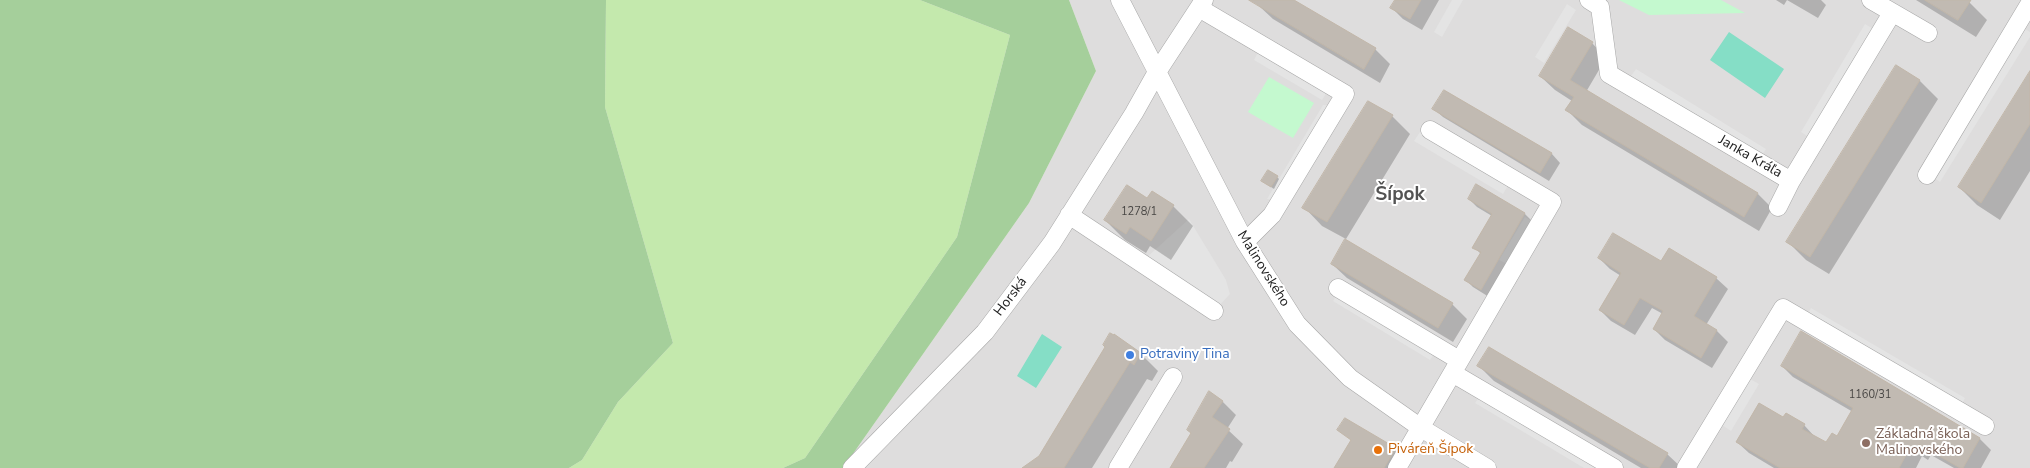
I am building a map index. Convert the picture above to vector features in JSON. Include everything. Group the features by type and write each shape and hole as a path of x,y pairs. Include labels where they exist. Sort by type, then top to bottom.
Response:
{"street":[{"name":"Malinovského","path":"1120,0 1245,242 1297,324 1350,378 1421,428 1487,468"},
{"name":"Janka Kráľa","path":"1589,0 1600,7 1608,74 1791,181 1892,13"},
{"path":"1871,0 1928,33"},
{"path":"1926,176 2030,3"},
{"name":"Horská","path":"852,468 985,332 1052,243 1140,103 1157,72 1202,4"},
{"path":"1202,4 1345,94 1272,215 1245,242"},
{"path":"1140,103 1172,102"},
{"path":"1397,468 1552,202 1430,130"},
{"path":"1778,207 1791,181"},
{"path":"1070,215 1214,311"},
{"path":"1338,288 1456,367 1614,468"},
{"path":"1686,468 1783,308 1985,426"},
{"path":"1118,468 1173,377"}],"shaded area":[{"path":"1069,0 2030,0 2030,468 843,468 1029,203 1096,71"},
{"path":"1452,0 1463,0 1442,37 1434,32"},
{"path":"1567,4 1576,10 1544,63 1535,57"},
{"path":"1865,24 1872,28 1807,136 1801,132"},
{"path":"2025,29 2030,32 2030,37 1940,182 1933,177"},
{"path":"1258,52 1327,92 1322,100 1254,60"},
{"path":"1636,69 1766,149 1761,157 1631,76"},
{"path":"1323,105 1334,106 1277,200 1267,199"},
{"path":"1420,132 1509,184 1503,194 1414,141"},
{"path":"1525,217 1532,221 1507,264 1499,260"},
{"path":"1189,219 1226,280 1230,294 1218,307 1146,258"},
{"path":"1337,294 1435,353 1430,360 1333,301"},
{"path":"1811,308 1965,398 1960,408 1806,317"},
{"path":"1750,379 1759,384 1731,431 1722,425"},
{"path":"1480,396 1601,468 1584,468 1475,403"}],"green space":[{"path":"0,0 606,0 605,107 673,343 618,402 582,460 569,468 0,468"},
{"path":"606,0 920,0 1010,35 957,237 805,458 783,468 569,468 582,460 618,402 673,343 605,107"},
{"path":"920,0 1069,0 1096,71 1029,203 843,468 783,468 805,458 957,237 1010,35"},
{"path":"1619,0 1721,0 1745,13 1649,15"},
{"path":"1729,32 1784,69 1765,98 1710,60"},
{"path":"1269,77 1314,103 1293,138 1248,112"},
{"path":"1042,334 1062,347 1036,388 1017,376"}],"building":[{"path":"1249,0 1294,0 1376,48 1364,69"},
{"path":"1395,0 1421,0 1410,19 1390,8"},
{"path":"1925,0 1971,0 1958,20"},
{"path":"1568,27 1593,42 1570,80 1758,193 1744,217 1565,110 1574,97 1539,76"},
{"path":"1896,65 1920,80 1810,257 1786,242"},
{"path":"2030,71 2030,124 1981,203 1958,187"},
{"path":"1444,90 1552,153 1540,173 1432,109"},
{"path":"1368,101 1393,115 1327,222 1302,208"},
{"path":"1268,170 1278,176 1271,187 1261,181"},
{"path":"1476,184 1525,213 1481,290 1464,280 1481,252 1472,248 1492,214 1468,199"},
{"path":"1127,185 1147,198 1152,191 1174,205 1151,241 1130,227 1126,234 1104,220"},
{"path":"1613,233 1661,261 1669,248 1717,277 1694,316 1717,330 1701,358 1653,329 1663,311 1640,298 1624,325 1599,310 1621,273 1598,258"},
{"path":"1345,239 1453,303 1438,328 1331,264"},
{"path":"1801,331 1980,438 1963,468 1919,444 1916,450 1911,446 1899,468 1780,468 1736,442 1759,403 1783,417 1786,413 1805,424 1802,429 1826,442 1832,433 1837,436 1853,408 1781,366"},
{"path":"1110,333 1141,353 1134,365 1130,362 1064,468 1022,468 1039,456 1105,347 1103,345"},
{"path":"1489,347 1668,453 1659,468 1650,468 1477,366"},
{"path":"1209,391 1223,401 1212,417 1230,429 1204,468 1170,468 1191,433 1187,430"},
{"path":"1345,418 1396,448 1384,468 1334,468 1351,440 1337,430"}],"place":[{"name":"Potraviny Tina","path":"1130,355"},
{"name":"Základná škola Malinovského","path":"1866,443"},
{"name":"Piváreň Šípok","path":"1378,450"}],"district":[{"name":"Šípok","path":"1400,195"}]}
